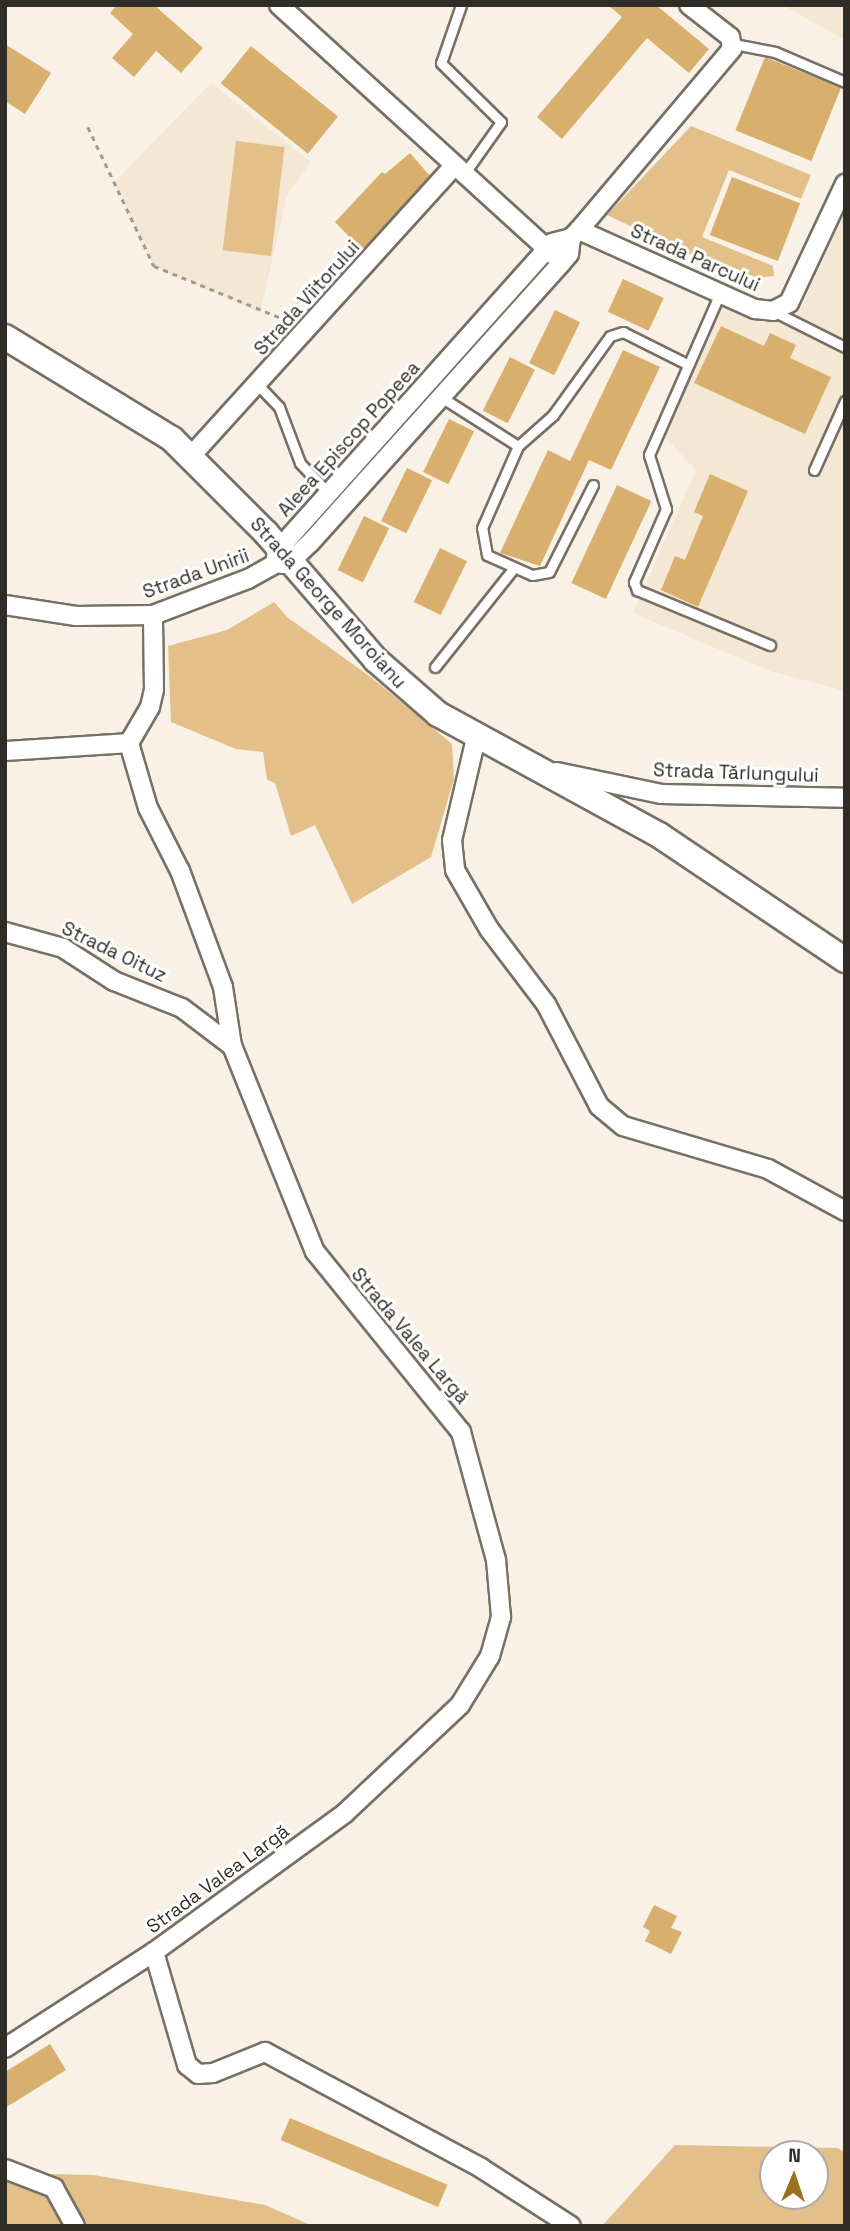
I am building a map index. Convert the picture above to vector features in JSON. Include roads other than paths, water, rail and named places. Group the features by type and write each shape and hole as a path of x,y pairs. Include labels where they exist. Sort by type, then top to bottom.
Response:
{"main road":[{"name":"Strada George Moroianu","path":"5,337 156,428 191,456 396,680 476,738 659,835 845,960"}],"street":[{"path":"279,5 458,171 562,262"},
{"path":"689,5 734,44"},
{"name":"Aleea Episcop Popeea","path":"282,558 329,494 547,249 575,234 734,44"},
{"name":"Strada Viitorului","path":"191,456 309,326 458,171"},
{"name":"Strada Parcului","path":"575,234 755,309 773,311 789,303 845,184"},
{"name":"Aleea Episcop Popeea","path":"282,558 441,397 569,254 575,234"},
{"name":"Strada Unirii","path":"5,605 76,616 153,615 230,587 282,558"},
{"path":"7,755 129,743 150,706 154,690 153,615"},
{"path":"476,738 452,839 455,870 489,929 546,1004 598,1106 623,1126 768,1169 845,1211"},
{"name":"Strada Valea Largă","path":"5,2048 154,1952 345,1813 460,1705 490,1656 501,1618 496,1560 461,1432 321,1264 232,1046 223,987 180,871 148,808 129,743"},
{"name":"Strada Tărlungului","path":"545,773 661,794 845,798"},
{"name":"Strada Oituz","path":"5,932 63,948 114,981 182,1007 232,1046"},
{"path":"154,1952 187,2065 198,2074 214,2073 265,2052 481,2168 570,2226"},
{"path":"5,2169 54,2188 75,2226"}],"lane":[{"path":"458,171 501,122 441,63 461,5"},
{"path":"734,44 775,52 845,82"},
{"path":"720,293 649,455 666,509 634,582 637,590 770,645"},
{"path":"773,311 845,347"},
{"path":"593,485 549,572 532,575 513,569 487,555 480,537 518,446 554,415 616,333 623,332 687,364"},
{"path":"257,384 279,407 300,463 329,494"},
{"path":"441,397 518,446"},
{"path":"814,470 845,401"},
{"path":"435,667 513,569"}]}
